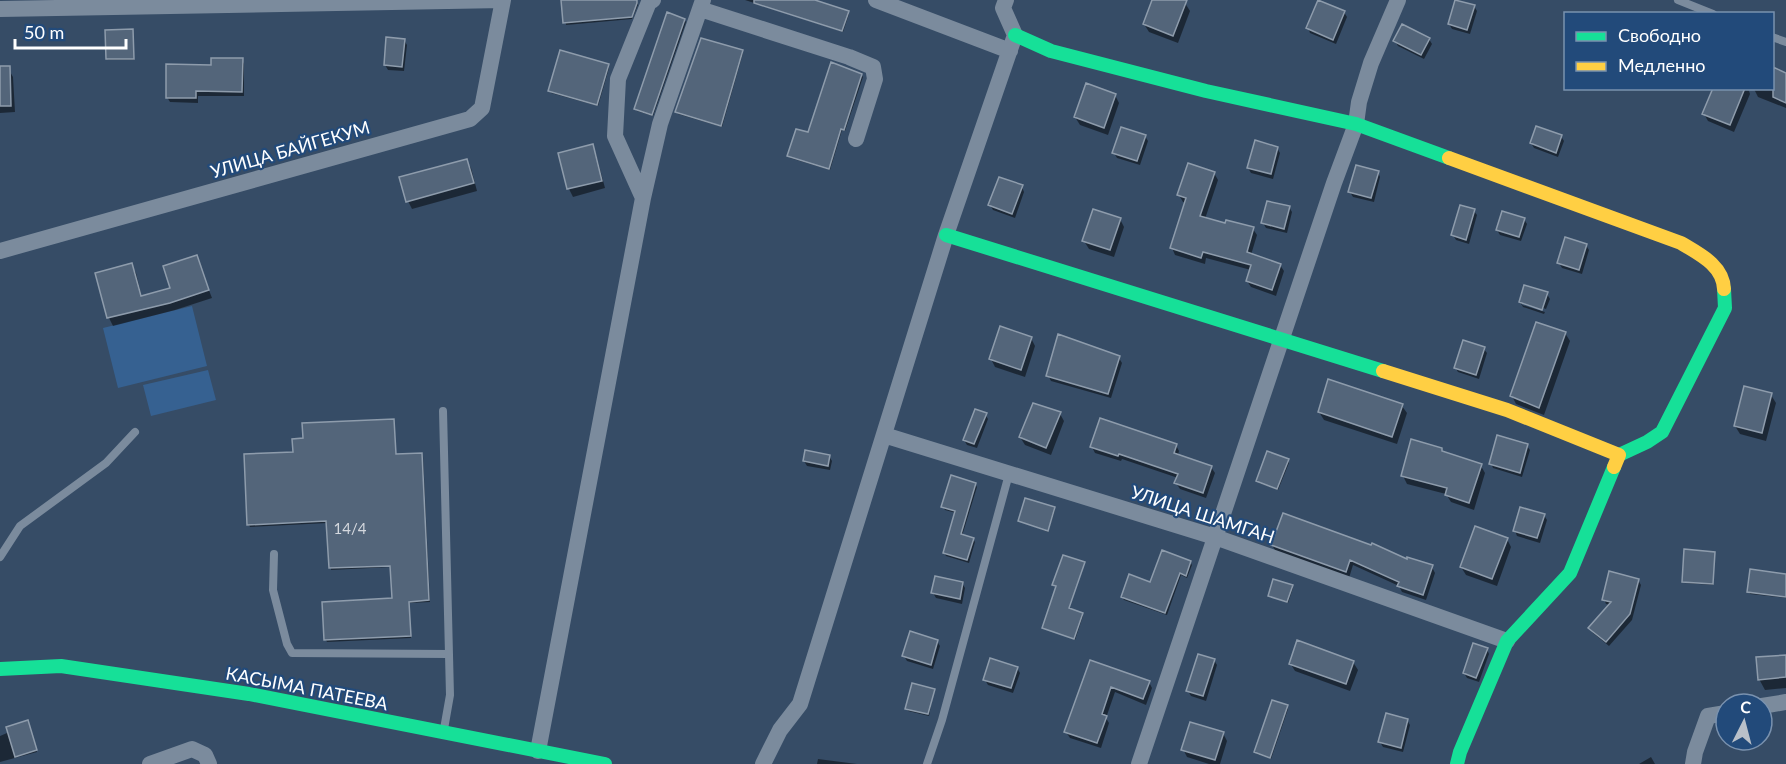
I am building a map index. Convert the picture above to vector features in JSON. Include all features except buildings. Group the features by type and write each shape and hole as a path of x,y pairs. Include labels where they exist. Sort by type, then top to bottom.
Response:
{"street":[{"path":"0,9 503,0"},
{"name":"УЛИЦА БАЙГЕКУМ","path":"0,251 470,119 482,108 503,0"},
{"path":"643,198 615,136 618,79 649,2 653,0"},
{"path":"876,0 1010,51"},
{"path":"763,764 780,730 800,704 946,236 1010,51 1015,35 1003,8 1006,0"},
{"path":"1139,764 1356,124 1359,102 1371,63 1398,0"},
{"path":"538,751 643,198 660,124 701,4 873,67 875,79 856,139"},
{"path":"1015,35 1051,51 1206,91 1356,124 1681,243 1710,260 1724,282 1725,308 1662,432 1647,442 1618,455 1570,573 1507,641 1457,764"},
{"path":"946,236 1507,410 1618,455"},
{"name":"УЛИЦА ШАМГАН","path":"884,435 1215,537 1507,641"},
{"name":"КАСЫМА ПАТЕЕВА","path":"0,669 61,666 249,694 604,764"},
{"path":"1693,764 1708,716 1714,715"},
{"path":"150,764 192,749 205,755 209,764"}],"lane":[{"path":"1678,0 1708,12"},
{"path":"443,411 450,695 443,732"},
{"path":"0,557 20,526 106,463 135,432"},
{"path":"927,764 942,720 1009,474"},
{"path":"274,554 273,590 287,644 292,653 449,654"}],"shaded area":[{"path":"192,306 207,366 118,388 103,328"},
{"path":"208,370 216,400 151,416 143,385"}],"traffic: fast":[{"path":"1015,35 1051,51 1206,91 1356,124 1449,158"},
{"path":"946,235 1383,371"},
{"path":"1619,455 1662,432 1725,308 1724,289"},
{"path":"1457,764 1507,641 1570,573 1614,467"},
{"path":"0,669 61,666 249,694 605,764"}],"traffic: slow":[{"path":"1449,158 1681,243 1715,267 1723,281 1724,289"},
{"path":"1383,371 1507,410 1619,455 1614,467"}]}
